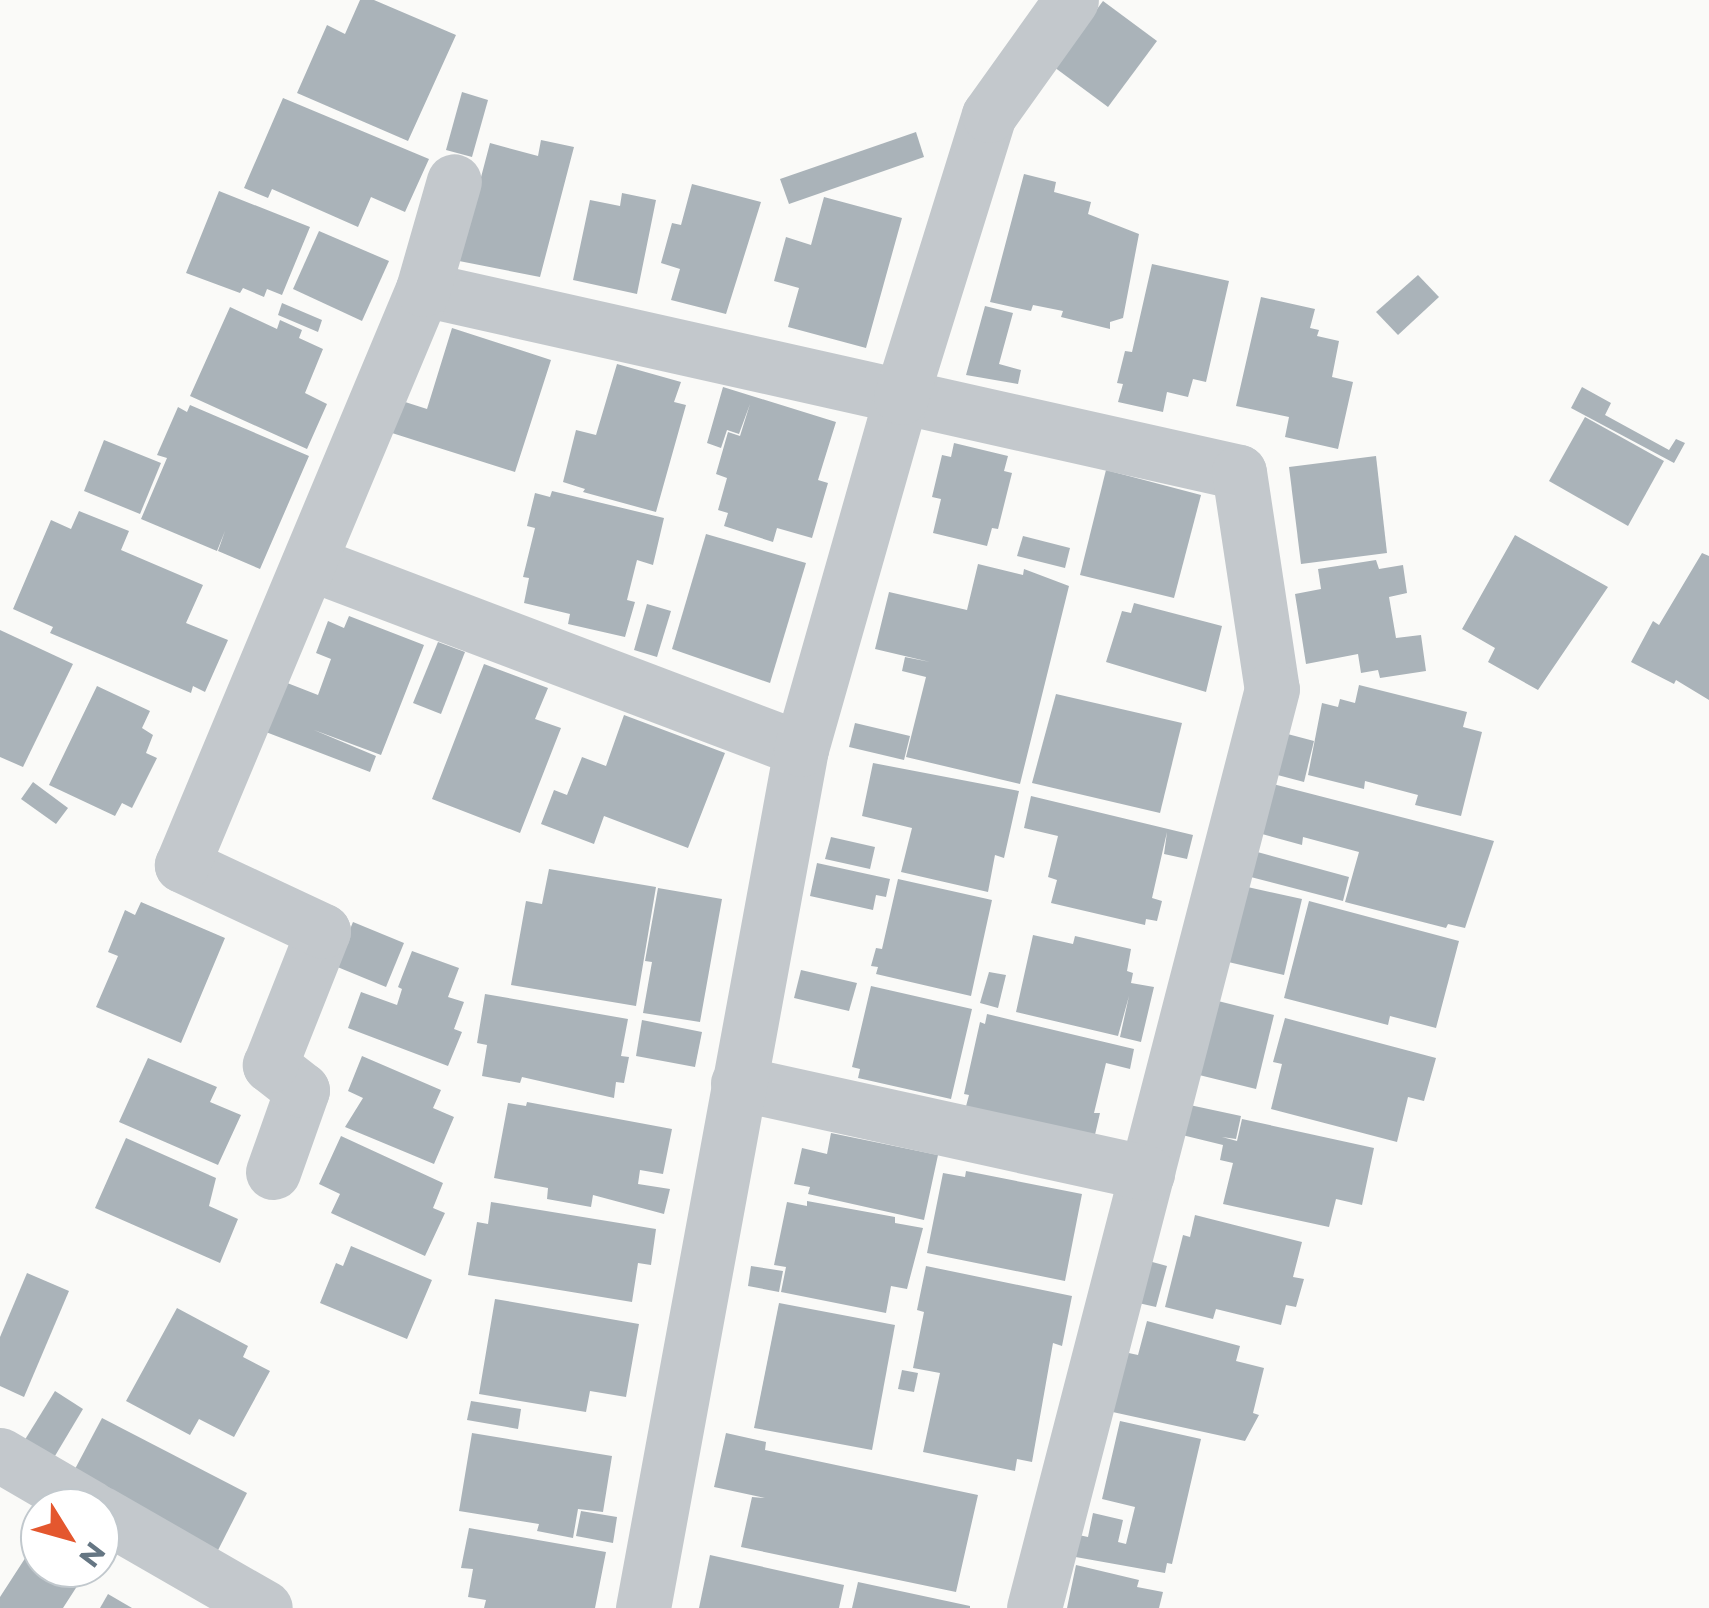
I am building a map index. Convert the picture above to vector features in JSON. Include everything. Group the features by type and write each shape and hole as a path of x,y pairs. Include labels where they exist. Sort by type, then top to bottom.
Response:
{"street":[{"path":"643,1608 801,748 901,397 989,115 1070,0"},
{"path":"274,1172 302,1090 270,1065 323,930 182,864 423,289 454,181"},
{"path":"423,289 1239,472 1272,689 1034,1608"},
{"path":"310,563 801,748"},
{"path":"738,1083 1147,1173"},
{"path":"0,1455 57,1488"},
{"path":"120,1525 264,1608"}],"building":[{"path":"360,0 374,0 456,35 408,141 297,93 327,25 345,34"},
{"path":"1103,1 1157,41 1108,107 1054,67"},
{"path":"462,92 488,100 472,157 446,150"},
{"path":"283,98 429,159 405,212 371,197 358,227 272,189 268,198 244,188"},
{"path":"916,132 924,157 789,204 780,179"},
{"path":"541,140 574,147 540,277 459,261 490,143 538,156"},
{"path":"1024,174 1056,182 1054,192 1091,202 1088,214 1139,234 1123,318 1110,322 1110,329 1061,317 1063,311 1033,305 1031,311 990,302"},
{"path":"692,184 761,202 726,314 671,300 680,269 661,263 672,223 681,225"},
{"path":"219,191 310,227 282,295 267,289 264,297 243,288 240,293 186,273"},
{"path":"622,193 656,200 637,294 573,280 590,200 620,206"},
{"path":"824,197 902,218 866,348 788,327 799,288 774,281 786,237 811,245"},
{"path":"319,231 389,261 362,321 293,289"},
{"path":"1152,264 1229,281 1206,382 1193,379 1188,397 1167,392 1163,412 1118,402 1123,384 1117,383 1125,351 1132,352"},
{"path":"1418,275 1439,297 1398,335 1376,312"},
{"path":"1261,297 1315,309 1310,328 1319,330 1317,336 1339,341 1332,377 1353,382 1338,449 1285,437 1289,417 1236,406"},
{"path":"282,303 322,320 318,332 278,315"},
{"path":"985,306 1013,313 999,364 1021,370 1018,384 966,375"},
{"path":"230,307 277,329 280,320 302,330 299,338 323,349 305,393 327,404 307,449 190,396"},
{"path":"452,328 551,360 515,472 392,433 402,401 427,409"},
{"path":"617,364 681,382 674,402 686,405 656,512 583,492 585,489 563,482 576,430 596,435"},
{"path":"723,387 836,422 818,480 828,483 812,538 777,528 773,542 724,526 728,513 718,510 727,478 716,474 728,432 740,436 750,404 739,434 727,430 721,448 707,443"},
{"path":"1582,387 1611,403 1605,415 1669,450 1676,439 1685,443 1674,463 1571,408"},
{"path":"190,405 309,456 260,569 218,551 225,531 217,551 141,519 167,458 157,455 178,407 187,412"},
{"path":"1585,417 1664,461 1628,526 1549,481"},
{"path":"104,440 161,463 140,514 84,491"},
{"path":"954,443 1008,456 1004,471 1012,473 998,529 992,528 987,546 933,533 941,499 932,497 942,455 951,457"},
{"path":"1376,456 1387,553 1301,564 1289,467"},
{"path":"1106,470 1201,495 1174,598 1080,575"},
{"path":"552,491 664,518 653,565 637,560 627,600 635,602 625,637 568,624 570,614 524,603 529,578 523,577 535,528 527,526 535,493 550,497"},
{"path":"79,511 129,531 121,550 203,585 186,623 228,640 205,692 193,686 191,693 50,633 53,627 13,609 51,520 71,529"},
{"path":"706,534 806,563 770,683 672,649"},
{"path":"1515,535 1608,587 1538,690 1488,662 1495,648 1462,629"},
{"path":"1023,536 1070,548 1065,568 1017,556"},
{"path":"1702,553 1709,556 1709,700 1676,680 1674,684 1631,662 1653,621 1659,625"},
{"path":"1376,560 1379,569 1403,565 1407,593 1389,597 1396,638 1421,635 1426,671 1380,678 1378,670 1361,673 1358,654 1306,664 1295,594 1321,589 1318,569"},
{"path":"978,564 1023,575 1024,569 1069,586 1020,784 906,757 926,677 902,671 905,657 930,662 875,649 889,592 967,610"},
{"path":"1134,603 1222,626 1206,692 1106,662 1122,611 1131,613"},
{"path":"647,604 671,611 657,657 634,650"},
{"path":"349,616 424,645 381,755 314,730 376,756 370,772 258,729 277,679 318,695 331,659 316,653 328,621 344,628"},
{"path":"0,630 73,664 23,767 0,757"},
{"path":"438,642 465,652 441,714 413,703"},
{"path":"484,664 548,688 535,719 561,728 520,833 432,799"},
{"path":"1359,685 1467,712 1463,727 1482,732 1461,816 1415,805 1418,795 1365,781 1364,789 1308,775 1322,703 1338,707 1340,699 1355,703"},
{"path":"97,686 150,711 142,728 153,735 146,753 157,758 132,808 122,803 115,816 49,785"},
{"path":"1056,694 1182,723 1160,813 1032,783"},
{"path":"624,715 725,753 688,848 604,816 594,844 541,824 554,790 567,795 582,757 606,766"},
{"path":"855,723 910,736 904,760 849,747"},
{"path":"1280,732 1314,741 1304,782 1270,773"},
{"path":"873,763 1019,791 1004,858 995,855 988,892 901,872 912,828 862,816"},
{"path":"33,782 68,808 56,824 21,799"},
{"path":"1269,783 1494,841 1465,928 1448,924 1446,928 1345,902 1359,852 1303,837 1302,845 1262,834"},
{"path":"1031,796 1193,835 1187,859 1164,854 1167,832 1152,898 1162,901 1157,921 1146,919 1145,925 1051,903 1057,880 1048,877 1058,836 1024,828"},
{"path":"831,837 875,847 870,869 825,859"},
{"path":"1250,850 1349,877 1343,901 1243,875"},
{"path":"817,863 890,879 886,897 876,895 873,910 810,896"},
{"path":"549,869 656,887 636,1006 511,985 526,901 542,904"},
{"path":"898,879 992,900 971,996 876,974 878,967 871,966 876,948 882,949"},
{"path":"1243,886 1302,899 1284,975 1224,961"},
{"path":"658,888 722,899 700,1022 643,1013 652,962 645,961"},
{"path":"1309,901 1459,941 1436,1028 1390,1016 1388,1025 1284,998"},
{"path":"141,902 225,938 181,1043 96,1007 118,956 108,952 125,910 135,915"},
{"path":"353,922 404,943 386,987 335,966"},
{"path":"1033,935 1073,944 1075,936 1131,949 1127,971 1133,973 1131,983 1154,987 1141,1042 1120,1037 1129,996 1118,1036 1016,1012"},
{"path":"412,951 459,968 448,997 464,1002 454,1029 462,1032 448,1066 348,1028 361,992 397,1005 402,989 398,987"},
{"path":"801,970 857,983 849,1011 794,998"},
{"path":"989,972 1006,975 998,1008 980,1003"},
{"path":"871,986 972,1009 951,1099 858,1078 860,1069 852,1067"},
{"path":"485,994 628,1019 621,1056 629,1057 624,1083 616,1082 614,1098 522,1077 520,1083 482,1076 487,1045 477,1043"},
{"path":"1214,1000 1274,1015 1256,1089 1195,1074"},
{"path":"987,1014 1134,1049 1130,1069 1106,1063 1094,1113 1100,1113 1094,1139 965,1110 969,1095 964,1094 980,1022 985,1024"},
{"path":"1285,1018 1436,1058 1424,1101 1408,1097 1397,1142 1271,1109 1282,1064 1273,1062"},
{"path":"642,1020 702,1032 695,1067 636,1056"},
{"path":"362,1056 441,1090 433,1108 454,1117 434,1164 345,1127 363,1098 348,1091"},
{"path":"148,1058 217,1087 210,1102 241,1115 218,1165 119,1122"},
{"path":"527,1102 672,1129 663,1174 640,1170 638,1184 670,1189 664,1214 593,1195 591,1207 547,1199 548,1188 494,1178 508,1103 526,1106"},
{"path":"1185,1104 1241,1116 1236,1139 1222,1137 1237,1141 1242,1119 1374,1148 1362,1205 1336,1199 1329,1227 1223,1204 1233,1163 1220,1160 1223,1145 1178,1134"},
{"path":"831,1133 938,1155 924,1220 808,1194 810,1187 794,1184 802,1148 827,1154"},
{"path":"341,1136 443,1183 433,1208 445,1213 425,1256 331,1213 340,1194 319,1184"},
{"path":"126,1138 216,1178 209,1206 238,1219 220,1263 95,1208"},
{"path":"966,1171 1082,1194 1065,1281 927,1253 943,1173 965,1177"},
{"path":"807,1201 895,1217 895,1223 923,1228 907,1289 891,1286 886,1313 781,1292 786,1267 774,1265 787,1202 807,1206"},
{"path":"491,1202 656,1229 651,1265 638,1263 632,1302 468,1275 477,1222 488,1224"},
{"path":"1195,1215 1302,1242 1293,1277 1304,1279 1296,1307 1286,1305 1281,1325 1216,1309 1213,1319 1165,1307 1183,1235 1190,1237"},
{"path":"351,1246 432,1280 407,1339 320,1303 336,1263 343,1266"},
{"path":"1145,1260 1167,1266 1156,1307 1134,1302"},
{"path":"751,1266 783,1271 779,1292 748,1286"},
{"path":"926,1266 1072,1296 1062,1346 1053,1343 1032,1462 1017,1459 1015,1471 923,1452 940,1373 913,1368 924,1312 917,1310"},
{"path":"27,1273 69,1291 24,1397 0,1386 0,1337"},
{"path":"495,1299 639,1324 626,1397 590,1391 586,1412 479,1394"},
{"path":"779,1303 895,1325 872,1450 754,1428"},
{"path":"177,1308 248,1346 243,1357 270,1371 234,1437 199,1419 190,1435 126,1401"},
{"path":"1147,1321 1240,1346 1236,1361 1264,1368 1253,1413 1259,1415 1245,1441 1108,1411 1124,1352 1138,1355"},
{"path":"902,1370 918,1373 914,1392 898,1389"},
{"path":"55,1391 83,1409 43,1476 13,1459"},
{"path":"471,1401 521,1409 518,1429 467,1420"},
{"path":"102,1418 247,1493 211,1564 120,1513 120,1488 74,1488 67,1484"},
{"path":"1120,1421 1201,1439 1172,1564 1167,1563 1165,1573 1070,1556 1074,1534 1088,1537 1093,1513 1123,1520 1118,1542 1126,1544 1135,1507 1102,1499"},
{"path":"472,1433 612,1456 603,1512 578,1509 573,1538 537,1531 539,1524 459,1511"},
{"path":"726,1433 766,1442 765,1450 978,1495 956,1592 741,1547 752,1497 765,1498 714,1487"},
{"path":"581,1511 617,1517 613,1543 576,1536"},
{"path":"469,1528 606,1552 595,1608 484,1608 486,1600 468,1597 473,1569 461,1568"},
{"path":"710,1555 844,1585 839,1608 699,1608"},
{"path":"1076,1565 1139,1580 1137,1587 1163,1592 1159,1608 1067,1608"},
{"path":"20,1566 20,1588 76,1588 63,1608 0,1608 0,1597"},
{"path":"858,1582 970,1606 970,1608 852,1608"},
{"path":"108,1594 132,1608 100,1608"}]}
